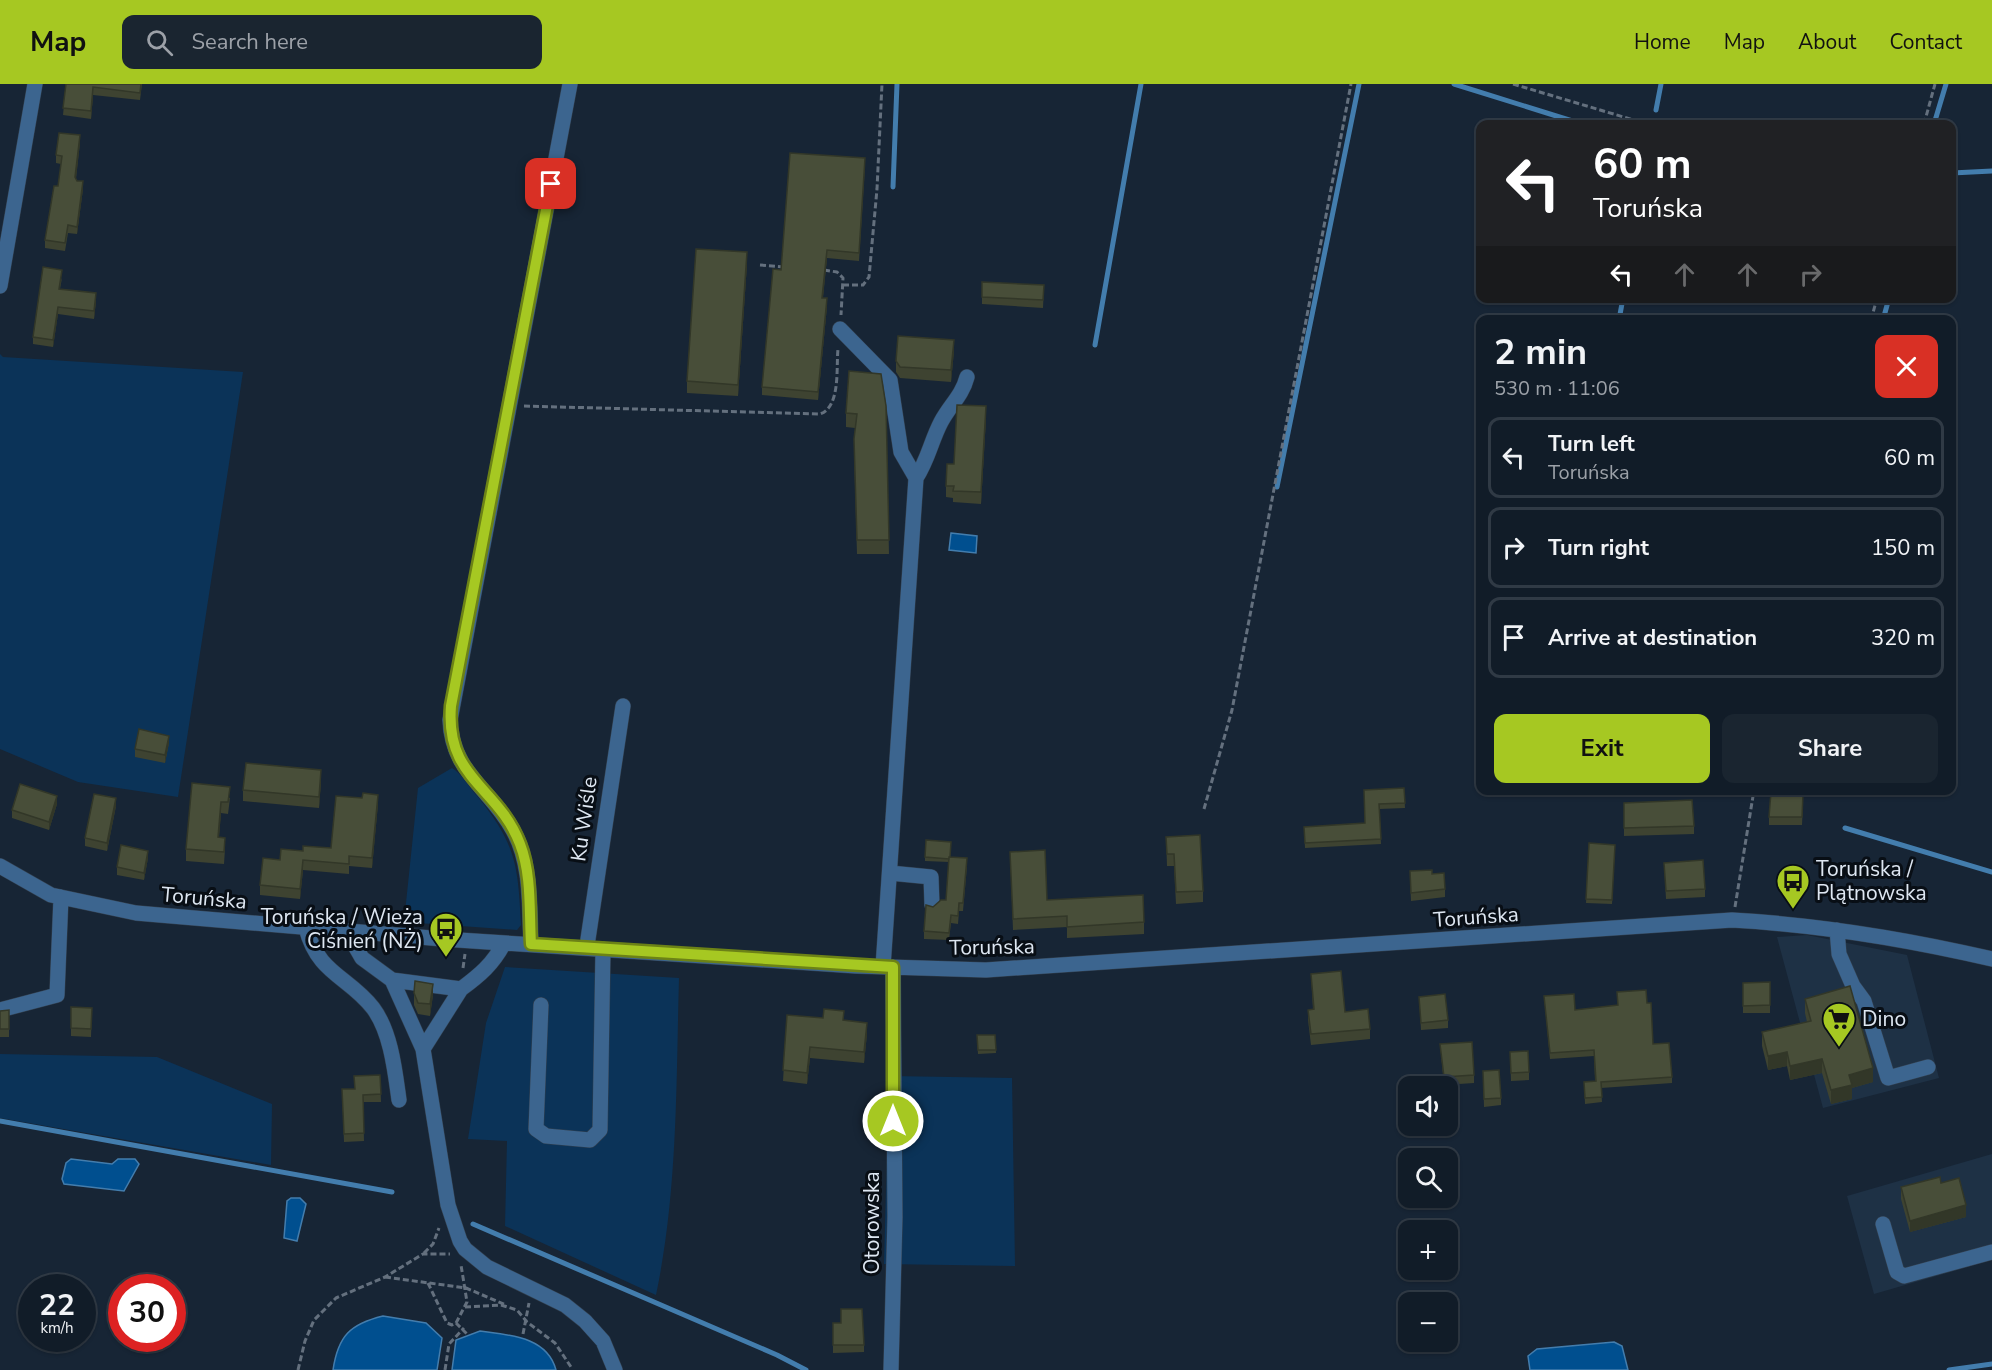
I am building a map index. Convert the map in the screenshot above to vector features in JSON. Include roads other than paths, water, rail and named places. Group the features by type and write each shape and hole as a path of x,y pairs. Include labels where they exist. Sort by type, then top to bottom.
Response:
{"street":[{"path":"0,286 35,84"},
{"path":"531,944 527,874 520,844 505,817 458,758 450,726 451,706 570,84"},
{"path":"840,328 890,380 901,452 916,478 929,456 941,422 962,394 967,377"},
{"name":"Otorowska","path":"891,1370 895,1217 888,967 890,873 912,567 916,478"},
{"name":"Ku Wiśle","path":"588,939 623,706"},
{"name":"Toruńska","path":"0,867 36,888 60,897 136,913 347,932 888,967 986,970 1110,964 1732,920 1837,930 1940,947 1992,959"},
{"path":"890,873 931,877 932,905"},
{"path":"0,1010 57,995 60,897"},
{"path":"306,928 311,945 324,964 368,1002 379,1019 394,1064 399,1100"},
{"path":"1837,930 1839,954 1853,986 1864,1001 1888,1078 1928,1067"},
{"path":"347,932 362,958 392,980 460,989"},
{"path":"423,1049 460,989 495,960 504,943"},
{"path":"541,1005 536,1129 546,1136 590,1140 600,1130 603,949"},
{"path":"392,980 423,1049 448,1205 463,1252 487,1267 565,1305 603,1341 615,1370"},
{"path":"1883,1224 1897,1272 1904,1276 1992,1252"}],"waterway":[{"path":"893,187 897,84"},
{"path":"1095,345 1141,84"},
{"path":"1277,487 1359,84"},
{"path":"1454,84 1569,120"},
{"path":"1656,110 1661,84"},
{"path":"1935,120 1946,84"},
{"path":"1956,173 1992,171"},
{"path":"1620,315 1622,303"},
{"path":"1884,315 1888,303"},
{"path":"1845,828 1992,872"},
{"path":"0,1121 392,1192"},
{"path":"473,1224 777,1355 806,1370"},
{"path":"1949,1370 1992,1364"}],"place":[{"name":"Toruńska / Plątnowska","path":"1793,910"},
{"name":"Toruńska / Wieża Ciśnień (NŻ)","path":"446,958"},
{"name":"Dino","path":"1839,1048"}]}
